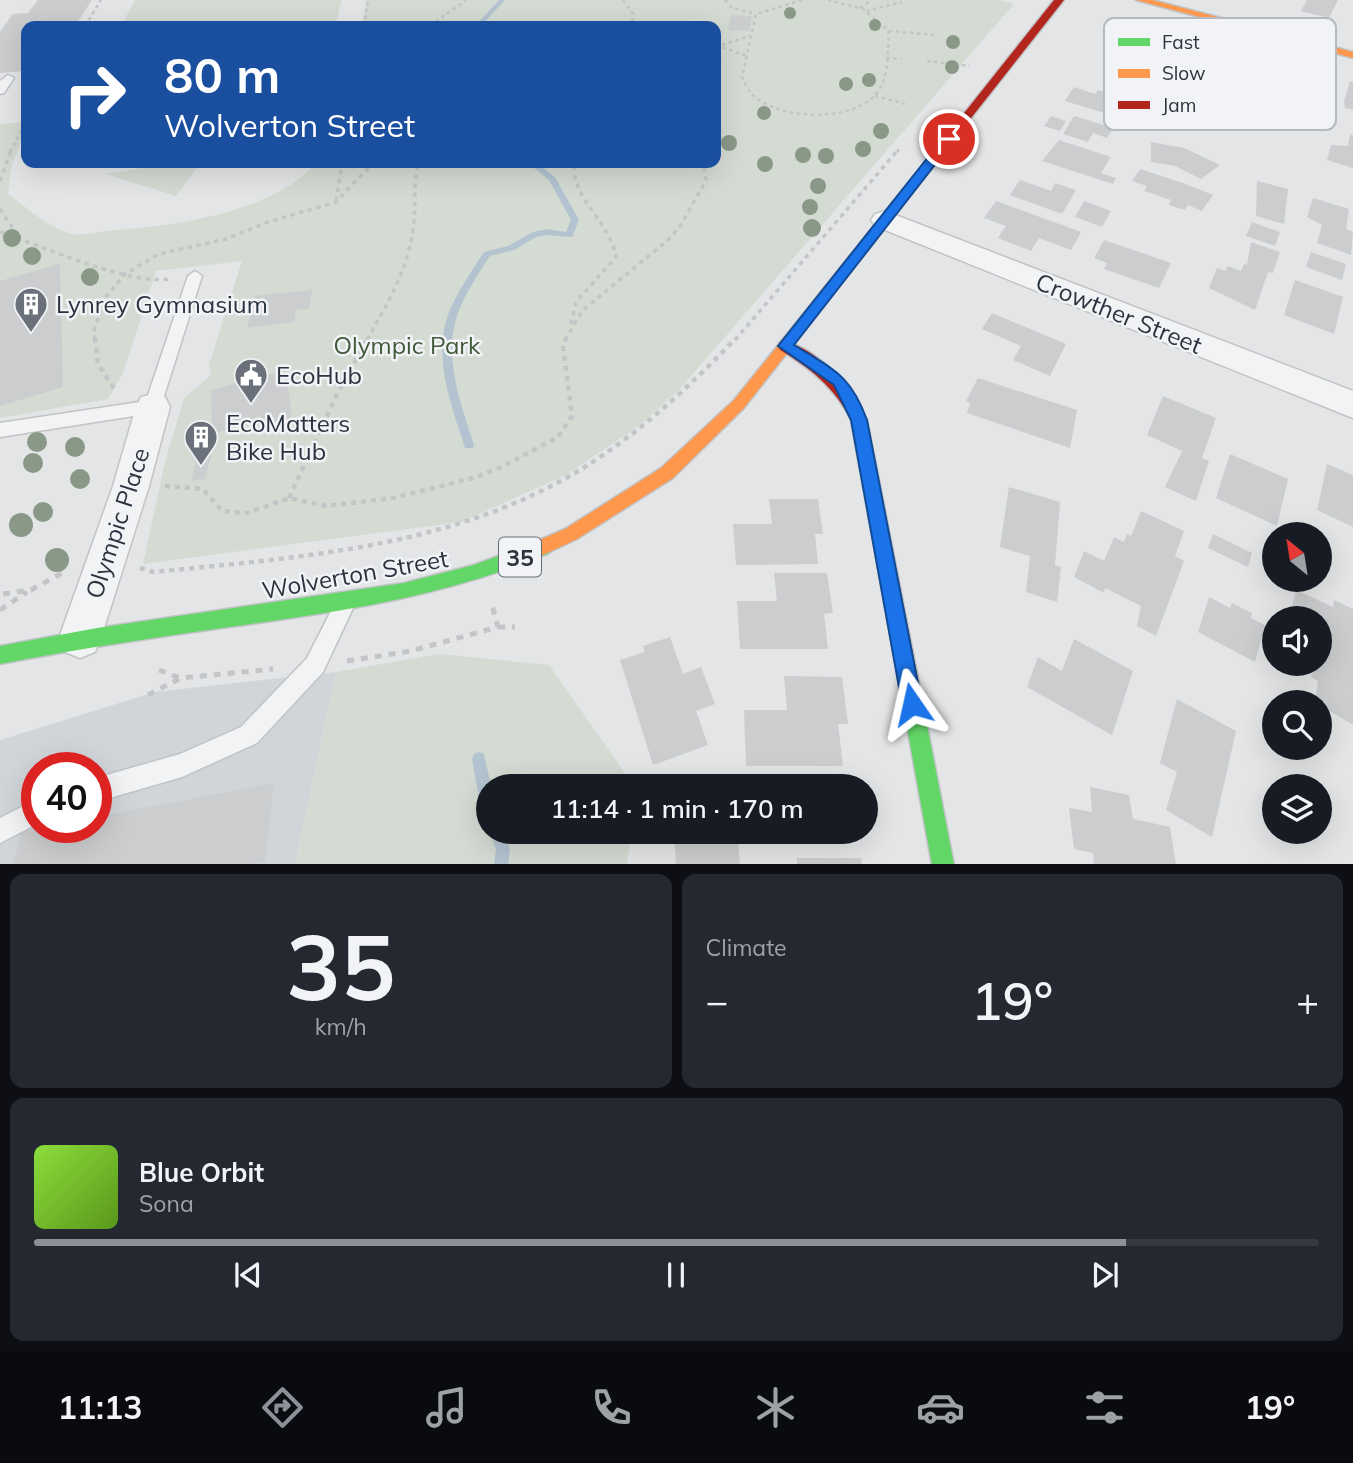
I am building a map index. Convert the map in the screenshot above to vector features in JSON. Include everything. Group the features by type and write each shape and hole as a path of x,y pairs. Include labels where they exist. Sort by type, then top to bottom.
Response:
{"main road":[{"name":"Wolverton Street","path":"0,656 80,638 405,593 482,572 583,527 667,473 739,404 1059,0"},
{"path":"1141,0 1210,18"},
{"path":"1336,51 1353,55"},
{"path":"785,346 839,381 851,398 859,420 943,864"}],"street":[{"name":"Crowther Street","path":"884,220 1353,405"},
{"name":"Olympic Place","path":"80,638 131,486 153,407"}],"lane":[{"path":"0,90 8,78"},
{"path":"0,430 153,407 195,276"},
{"path":"112,785 182,765 249,735 315,665 346,603"},
{"path":"0,831 21,820"}],"path":[{"path":"88,21 101,0"},
{"path":"364,21 368,0"},
{"path":"437,21 466,0"},
{"path":"623,0 633,14 632,21"},
{"path":"725,0 732,8 756,14 802,0"},
{"path":"828,0 845,1 866,11 889,31 934,35"},
{"path":"866,11 902,2 895,0"},
{"path":"860,8 869,2"},
{"path":"756,14 742,75 747,88 764,104 810,115 845,112 875,96 880,90 889,31"},
{"path":"721,44 751,35"},
{"path":"721,46 747,57"},
{"path":"886,58 901,59"},
{"path":"927,61 964,65"},
{"path":"875,96 905,104"},
{"path":"0,181 11,149 21,132"},
{"path":"136,562 144,571 153,572 294,558 380,545 468,522 534,495 594,464 662,413 736,338 906,141"},
{"path":"336,202 341,168"},
{"path":"289,498 336,396 406,269 414,226 414,178 417,168"},
{"path":"152,485 203,489 222,511 247,513 289,498 326,506 393,498 472,478 502,467 558,437 572,416 563,346 576,302 615,257 613,239 595,217 573,179 574,168"},
{"path":"570,328 617,279 681,225 706,182 708,173 706,168"},
{"path":"0,209 20,238"},
{"path":"0,232 153,281 195,276"},
{"path":"468,522 470,529"},
{"path":"0,610 31,590 71,571"},
{"path":"3,594 31,590"},
{"path":"498,627 516,627"},
{"path":"165,672 181,678"}],"shaded area":[{"path":"336,672 295,864 0,864 0,740 155,692"}],"green space":[{"path":"135,0 342,0 336,21 124,21"},
{"name":"Olympic Park","path":"366,0 999,0 1014,4 678,391 636,428 566,475 461,522 143,564 165,462 184,398 211,375 209,365 242,261 156,271 123,373 108,399 0,418 0,124 21,122 21,142 12,164 8,194 46,222 72,234 167,225 223,213 275,194 298,180 311,168 721,168 721,21 363,21"},
{"path":"143,168 197,168 176,196 106,174"},
{"path":"439,654 549,665 626,774 476,774 476,844 630,844 627,864 295,864 336,672"}],"building":[{"path":"38,0 92,0 78,21 21,21 21,71 0,73 0,32 13,14 28,13"},
{"path":"1307,0 1338,0 1329,18 1301,11"},
{"path":"731,15 752,16 749,31 728,30"},
{"path":"1350,81 1353,82 1353,110 1345,108 1344,101"},
{"path":"1074,87 1095,94 1098,90 1104,92 1104,113 1065,101"},
{"path":"1051,116 1066,121 1060,131 1044,126"},
{"path":"1074,116 1104,125 1104,130 1112,130 1107,138 1093,133 1088,142 1063,134"},
{"path":"1350,134 1353,135 1353,168 1327,160 1331,145 1348,146"},
{"path":"1059,140 1111,157 1101,173 1116,178 1113,184 1042,161"},
{"path":"1151,142 1184,148 1220,165 1201,179 1175,166 1151,162"},
{"path":"1140,169 1213,195 1202,211 1188,205 1185,210 1169,205 1171,200 1144,191 1147,186 1132,181"},
{"path":"1020,180 1051,191 1055,183 1076,190 1062,214 1010,195"},
{"path":"1257,181 1288,189 1284,224 1256,216"},
{"path":"1313,198 1349,209 1346,229 1353,232 1351,255 1317,243 1322,225 1307,217"},
{"path":"996,201 1081,232 1071,250 1039,238 1031,251 998,238 1006,226 984,218"},
{"path":"1084,201 1111,211 1102,227 1075,217"},
{"path":"1252,222 1280,232 1275,246 1246,236"},
{"path":"1104,240 1171,263 1159,288 1104,269 1107,263 1094,258"},
{"path":"1251,242 1280,252 1273,273 1268,272 1255,310 1209,288 1217,268 1225,271 1228,266 1241,271 1244,264 1247,265"},
{"path":"1311,252 1346,264 1342,280 1306,267"},
{"name":"Lynrey Gymnasium","path":"60,264 63,387 0,406 0,281"},
{"path":"1295,280 1343,297 1334,334 1284,315"},
{"path":"312,290 309,309 296,310 294,322 247,328 255,296"},
{"path":"992,313 1066,344 1050,376 1013,360 1021,346 982,329"},
{"name":"EcoHub","path":"286,370 292,420 259,429 259,421 212,434 211,390"},
{"path":"978,378 1077,410 1070,448 967,413 970,403 966,401"},
{"path":"1163,396 1216,418 1202,458 1209,461 1196,501 1165,487 1182,451 1147,435"},
{"name":"EcoMatters Bike Hub","path":"212,453 205,479 191,481 198,454"},
{"path":"1230,454 1288,479 1278,522 1268,522 1216,498"},
{"path":"1327,464 1353,475 1353,527 1317,510"},
{"path":"1009,487 1060,502 1055,565 1061,567 1057,602 1026,592 1030,556 1000,547"},
{"path":"769,499 818,499 823,534 815,534 818,564 736,565 733,524 772,524"},
{"path":"1141,511 1184,531 1175,556 1184,561 1156,636 1137,626 1141,606 1105,588 1104,593 1074,577 1084,551 1104,561 1114,537 1124,542 1127,534 1131,536"},
{"path":"1213,534 1252,553 1248,567 1208,548"},
{"path":"774,573 827,573 833,613 824,614 828,649 740,649 737,601 777,601"},
{"path":"1296,592 1300,592 1331,606 1292,606"},
{"path":"1209,597 1230,608 1232,603 1252,613 1251,618 1262,624 1262,636 1255,662 1198,632"},
{"path":"1334,600 1353,609 1353,725 1332,712 1332,690 1317,690 1318,681 1311,677 1332,676"},
{"path":"670,637 683,674 701,667 715,704 696,711 708,745 653,765 620,660 645,652 643,646"},
{"path":"1074,639 1133,671 1112,735 1027,687 1038,657 1062,671"},
{"path":"784,676 842,677 848,724 838,724 843,766 746,766 744,710 787,710"},
{"path":"1177,699 1236,731 1212,837 1166,810 1177,772 1160,763"},
{"path":"274,783 265,861 252,864 12,864 21,835 21,843 112,843 112,814"},
{"path":"1090,787 1129,795 1133,819 1170,827 1176,864 1094,864 1093,853 1074,849 1069,808 1092,812"},
{"path":"675,844 738,844 740,864 676,864"},
{"path":"797,858 861,858 862,864 797,864"}],"waterway":[{"path":"483,21 502,0"},
{"path":"469,445 447,367 449,326 456,305 487,254 511,248 533,235 547,232 569,235 575,220 552,179 538,168"},
{"path":"479,759 482,774"},
{"path":"501,844 501,864"}],"traffic: fast":[{"path":"0,655 97,637 404,591 474,573 543,547"},
{"path":"912,699 943,864"}],"traffic: slow":[{"path":"1141,0 1210,18"},
{"path":"1336,51 1353,55"},
{"path":"543,547 571,534 667,473 739,404 934,158"}],"traffic: jam":[{"path":"934,158 1059,0"},
{"path":"785,346 829,377 853,407 859,420 912,699"}],"place":[{"name":"Lynrey Gymnasium","path":"31,334"},
{"name":"EcoHub","path":"251,405"},
{"name":"EcoMatters Bike Hub","path":"201,467"}],"route":[{"path":"912,704 859,420 851,398 839,381 785,346 949,139"}]}
